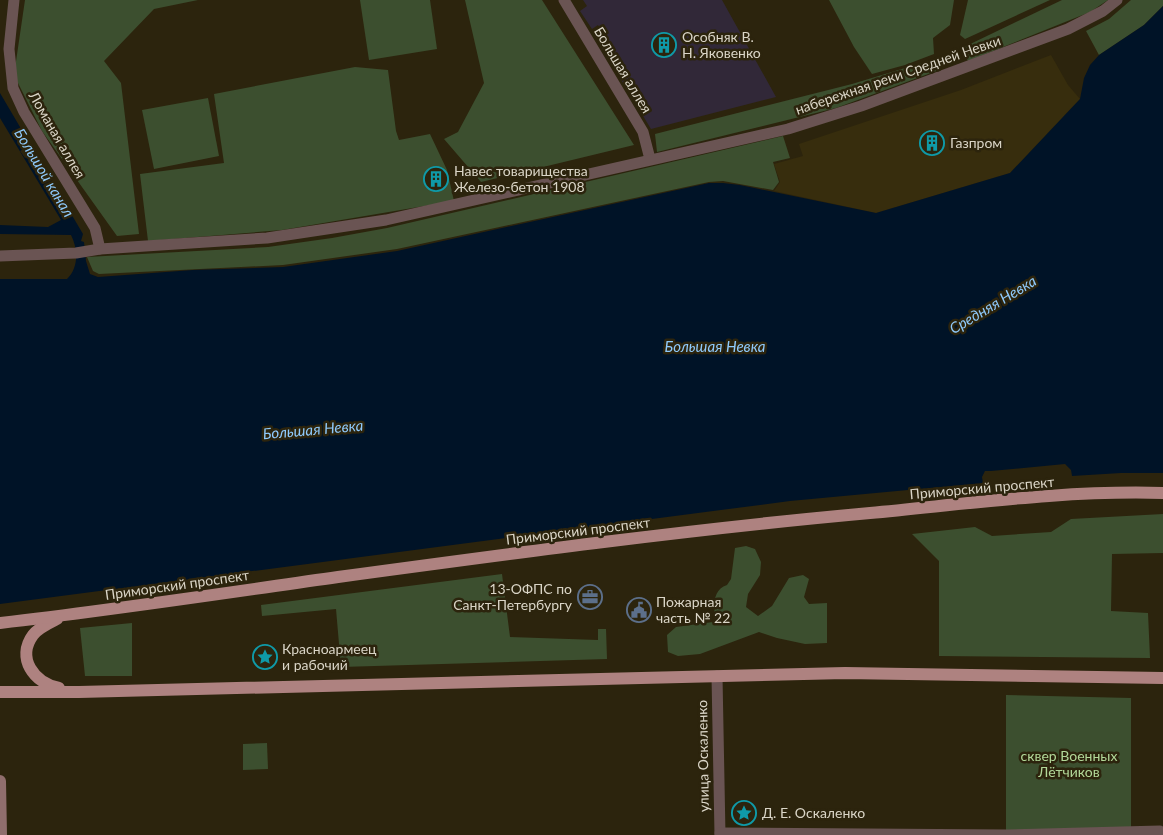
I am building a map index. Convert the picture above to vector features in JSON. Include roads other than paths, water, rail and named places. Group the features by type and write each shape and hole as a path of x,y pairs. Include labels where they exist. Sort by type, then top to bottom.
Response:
{"main road":[{"name":"Приморский проспект","path":"0,623 736,526 1095,493 1163,493"},
{"path":"63,616 34,634 29,645 28,656 30,666 32,673 40,681 52,687 79,692"},
{"path":"0,692 79,692 864,673 1163,678"}],"street":[{"name":"Ломаная аллея","path":"14,0 8,48 13,88 24,112 95,228 100,249"},
{"name":"Большая аллея","path":"564,0 643,132 650,159"},
{"name":"набережная реки Средней Невки","path":"0,256 267,238 368,223 457,205 650,159 788,129 861,106 1068,29 1103,11 1117,0"},
{"name":"улица Оскаленко","path":"717,676 720,834"},
{"path":"0,781 1,835"},
{"path":"720,834 1008,835 1160,831"}],"water":[{"name":"Большая Невка","path":"1163,6 1163,473 1072,476 1071,470 1065,464 985,471 982,477 983,483 790,501 0,604 0,279 67,279 74,269 76,252 71,235 0,234 0,225 48,227 61,220 0,118 0,93 83,234 81,241 84,242 86,261 90,274 98,277 193,270 283,267 397,251 709,183 740,185 876,213 1010,173 1080,99 1084,78 1090,65 1099,55 1144,25"}],"place":[{"name":"Особняк В. Н. Яковенко","path":"664,45"},
{"name":"Газпром","path":"932,143"},
{"name":"Навес товарищества Железо-бетон 1908","path":"436,179"},
{"name":"13-ОФПС по Санкт-Петербургу","path":"590,597"},
{"name":"Пожарная часть № 22","path":"639,610"},
{"name":"Красноармеец и рабочий","path":"265,657"},
{"name":"Д. Е. Оскаленко","path":"744,813"}],"water label":[{"name":"Большой канал","path":"44,173"},
{"name":"Средняя Невка","path":"993,305"}],"park label":[{"name":"сквер Военных Лётчиков","path":"1069,764"}]}
